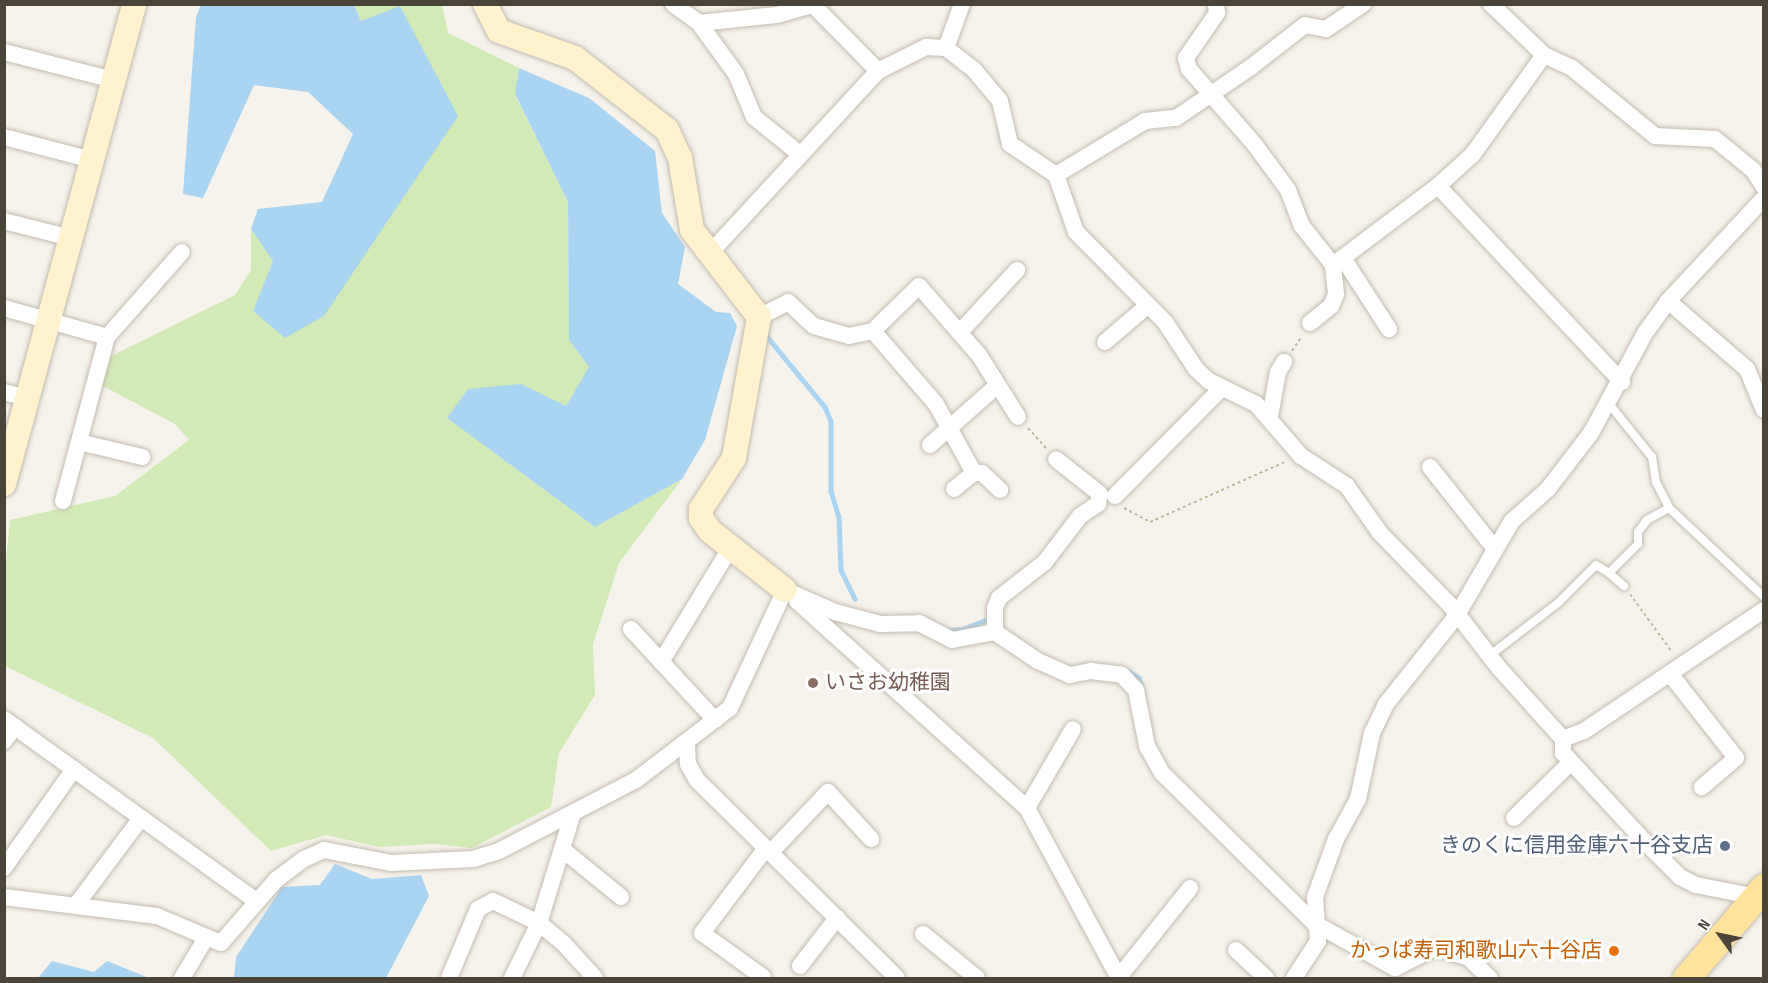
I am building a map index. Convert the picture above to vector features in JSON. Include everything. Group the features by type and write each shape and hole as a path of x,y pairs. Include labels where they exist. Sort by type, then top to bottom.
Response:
{"main road":[{"path":"1686,978 1762,899"},
{"path":"1708,978 1762,899"}],"street":[{"path":"4,484 16,395 48,320 134,4"},
{"path":"485,4 499,31 575,58 667,130 680,158 692,230 759,316 734,458 701,509 701,518 710,531 785,590 932,718 1027,808 1119,978 1190,888"},
{"path":"673,4 699,23 736,74 754,117 801,155"},
{"path":"946,48 962,4"},
{"path":"1216,4 1217,13 1185,58 1189,69 1211,93 1288,190 1302,226 1338,262 1389,329"},
{"path":"1056,176 1144,121 1176,118 1305,25 1326,29 1363,4"},
{"path":"1491,4 1544,56 1572,68 1655,136 1715,139 1753,170 1764,187"},
{"path":"699,23 777,15 812,5 878,71"},
{"path":"710,253 878,71 907,54 926,48 946,48 975,71 1000,101 1010,144 1056,176 1076,232 1147,306 1166,322 1196,369 1222,388 1256,404 1270,416 1300,456 1347,486 1380,533 1457,615 1489,656 1563,739 1563,753 1680,877 1696,885 1762,899"},
{"path":"4,52 113,80"},
{"path":"1310,323 1333,300 1338,262 1438,186 1473,154 1544,56"},
{"path":"4,137 92,160"},
{"path":"1438,186 1622,382"},
{"path":"1294,978 1318,941 1314,923 1315,897 1336,839 1358,799 1377,721 1457,615 1512,521 1548,489 1610,405 1645,333 1668,301 1764,198"},
{"path":"4,221 71,238"},
{"path":"63,501 107,337 182,252"},
{"path":"961,331 1017,270"},
{"path":"759,316 788,302 814,326 849,336 873,331 919,286 961,331 1018,417"},
{"path":"1668,301 1747,369 1764,410"},
{"path":"1105,342 1147,306"},
{"path":"4,308 107,337"},
{"path":"873,331 936,404 974,473"},
{"path":"1270,416 1278,372 1284,362"},
{"path":"1115,496 1222,388"},
{"path":"930,445 992,390"},
{"path":"79,442 142,458"},
{"path":"995,632 995,608 999,598 1045,562 1080,516 1098,504 1100,494 1056,459"},
{"path":"1430,467 1496,549"},
{"path":"954,489 974,473 982,473 1000,490"},
{"path":"661,662 731,547"},
{"path":"785,590 835,612 880,624 919,622 952,640 995,632 1038,661 1070,675 1106,672 1122,675 1131,682 1147,746 1162,773 1314,923 1395,968 1434,948 1469,958 1490,978"},
{"path":"4,897 157,916 221,943 276,880 304,859 324,850 391,863 473,859 499,851 572,816 636,780 730,708 785,590"},
{"path":"1563,739 1584,732 1764,610"},
{"path":"631,629 714,720"},
{"path":"1676,671 1737,758 1702,787"},
{"path":"4,741 10,723 256,901"},
{"path":"1027,808 1073,729"},
{"path":"687,741 688,764 697,780 897,978"},
{"path":"1514,818 1571,762"},
{"path":"4,868 74,769"},
{"path":"763,977 702,933 769,850 828,792 871,838"},
{"path":"512,978 539,923 572,816"},
{"path":"76,906 141,818"},
{"path":"562,849 621,897"},
{"path":"449,978 478,909 486,903 493,902 539,923 564,944 595,978"},
{"path":"800,966 837,918"},
{"path":"923,934 977,978"},
{"path":"182,978 206,938"},
{"path":"1236,950 1266,978"}],"lane":[{"path":"1610,405 1652,457 1656,482 1669,508 1764,597"},
{"path":"1609,573 1638,544 1638,532 1647,520 1669,508"},
{"path":"1489,656 1559,602 1596,565 1624,586"}],"path":[{"path":"1284,362 1310,323"},
{"path":"1018,417 1056,459"},
{"path":"1098,504 1122,507 1150,522 1203,495 1300,456"},
{"path":"1624,586 1657,627 1676,671"}],"green space":[{"path":"354,5 442,5 448,33 519,68 515,95 568,202 569,340 590,367 566,406 521,384 447,418 595,527 682,479 619,563 593,644 595,695 559,753 551,807 472,848 434,844 379,847 326,835 271,851 153,738 5,666 4,583 10,520 115,496 189,440 175,424 99,384 111,356 235,295 251,270 251,229 273,261 458,116 361,21"}],"water":[{"path":"201,5 354,5 361,21 400,6 458,116 324,316 285,338 253,311 273,261 251,229 258,209 322,202 353,134 308,92 254,85 203,198 183,194 196,17"},
{"path":"519,68 589,98 655,151 662,213 685,247 678,284 716,312 730,313 737,326 705,440 682,479 595,527 447,418 468,389 521,384 566,406 589,367 569,340 568,202 515,94"},
{"path":"335,864 372,879 421,875 429,896 386,978 234,978 236,957 282,887 320,885"},
{"path":"52,961 94,972 107,961 149,978 38,978"}],"waterway":[{"path":"765,334 825,407 831,421 831,491 839,517 841,570 855,599"},
{"path":"948,630 963,629 985,620"},
{"path":"1129,671 1139,678 1142,687"}],"place":[{"name":"いさお幼稚園","path":"813,683"},
{"name":"きのくに信用金庫六十谷支店","path":"1725,846"},
{"name":"かっぱ寿司和歌山六十谷店","path":"1614,951"}]}
